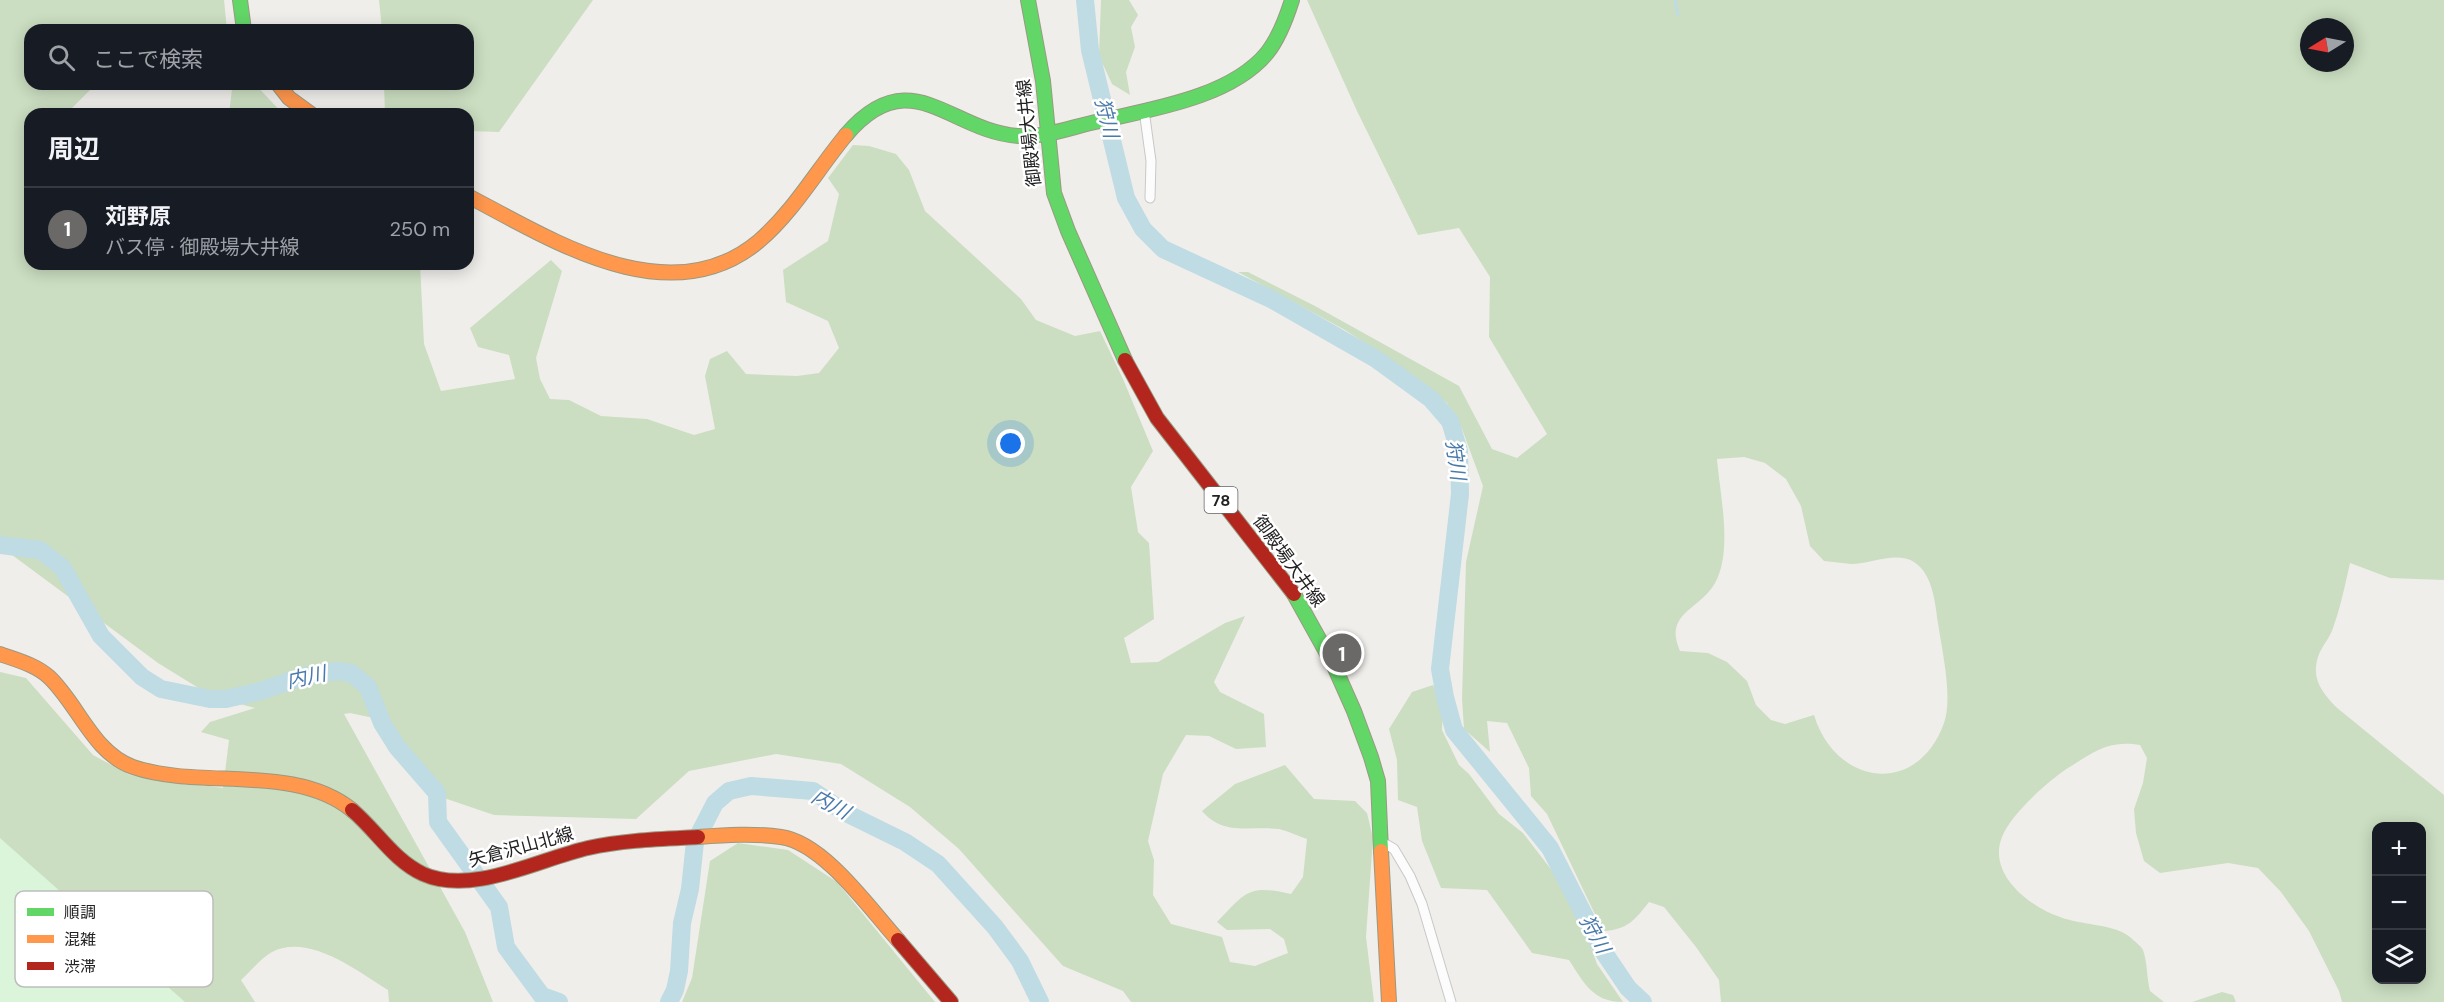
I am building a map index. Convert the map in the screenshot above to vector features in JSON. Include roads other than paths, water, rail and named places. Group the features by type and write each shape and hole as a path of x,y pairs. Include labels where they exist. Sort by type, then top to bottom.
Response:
{"main road":[{"path":"240,0 243,24"},
{"name":"御殿場大井線","path":"1028,0 1043,81 1054,193 1068,231 1132,376 1157,418 1299,600 1317,633 1370,750 1378,781 1389,1002"},
{"path":"474,199 556,242 615,266 652,274 715,266 759,241 784,215 850,130 872,110 890,103 909,100 942,107 1002,134 1025,137 1137,112 1225,84 1255,65 1272,46 1286,19 1292,0"},
{"path":"283,90 303,108"},
{"name":"矢倉沢山北線","path":"0,654 34,666 50,678 101,746 131,766 169,776 271,782 302,787 332,797 365,821 400,860 424,874 447,881 467,881 488,877 587,848 626,841 763,834 784,837 819,854 855,889 951,1002"}],"street":[{"path":"1137,112 1151,161 1150,198"},
{"path":"1382,842 1394,849 1410,876 1422,904 1452,1002"}],"waterway":[{"name":"狩川","path":"1085,0 1090,50 1126,198 1143,229 1163,249 1271,299 1376,359 1431,399 1450,421 1459,451 1460,494 1440,669 1454,730 1550,848 1601,948 1628,988 1643,1002"},
{"path":"1675,0 1678,15"},
{"name":"内川","path":"0,545 40,550 62,567 101,636 142,677 161,689 210,699 226,699 261,691 304,676 337,671 351,673 368,687 382,723 397,747 437,793 438,822 499,907 506,947 542,996 559,1002"},
{"name":"内川","path":"669,1002 675,990 679,971 682,923 690,889 695,842 715,803 729,791 751,786 813,791 844,812 905,842 938,864 995,927 1020,961 1040,1002"}],"place":[{"name":"苅野原","path":"1342,653"}]}
